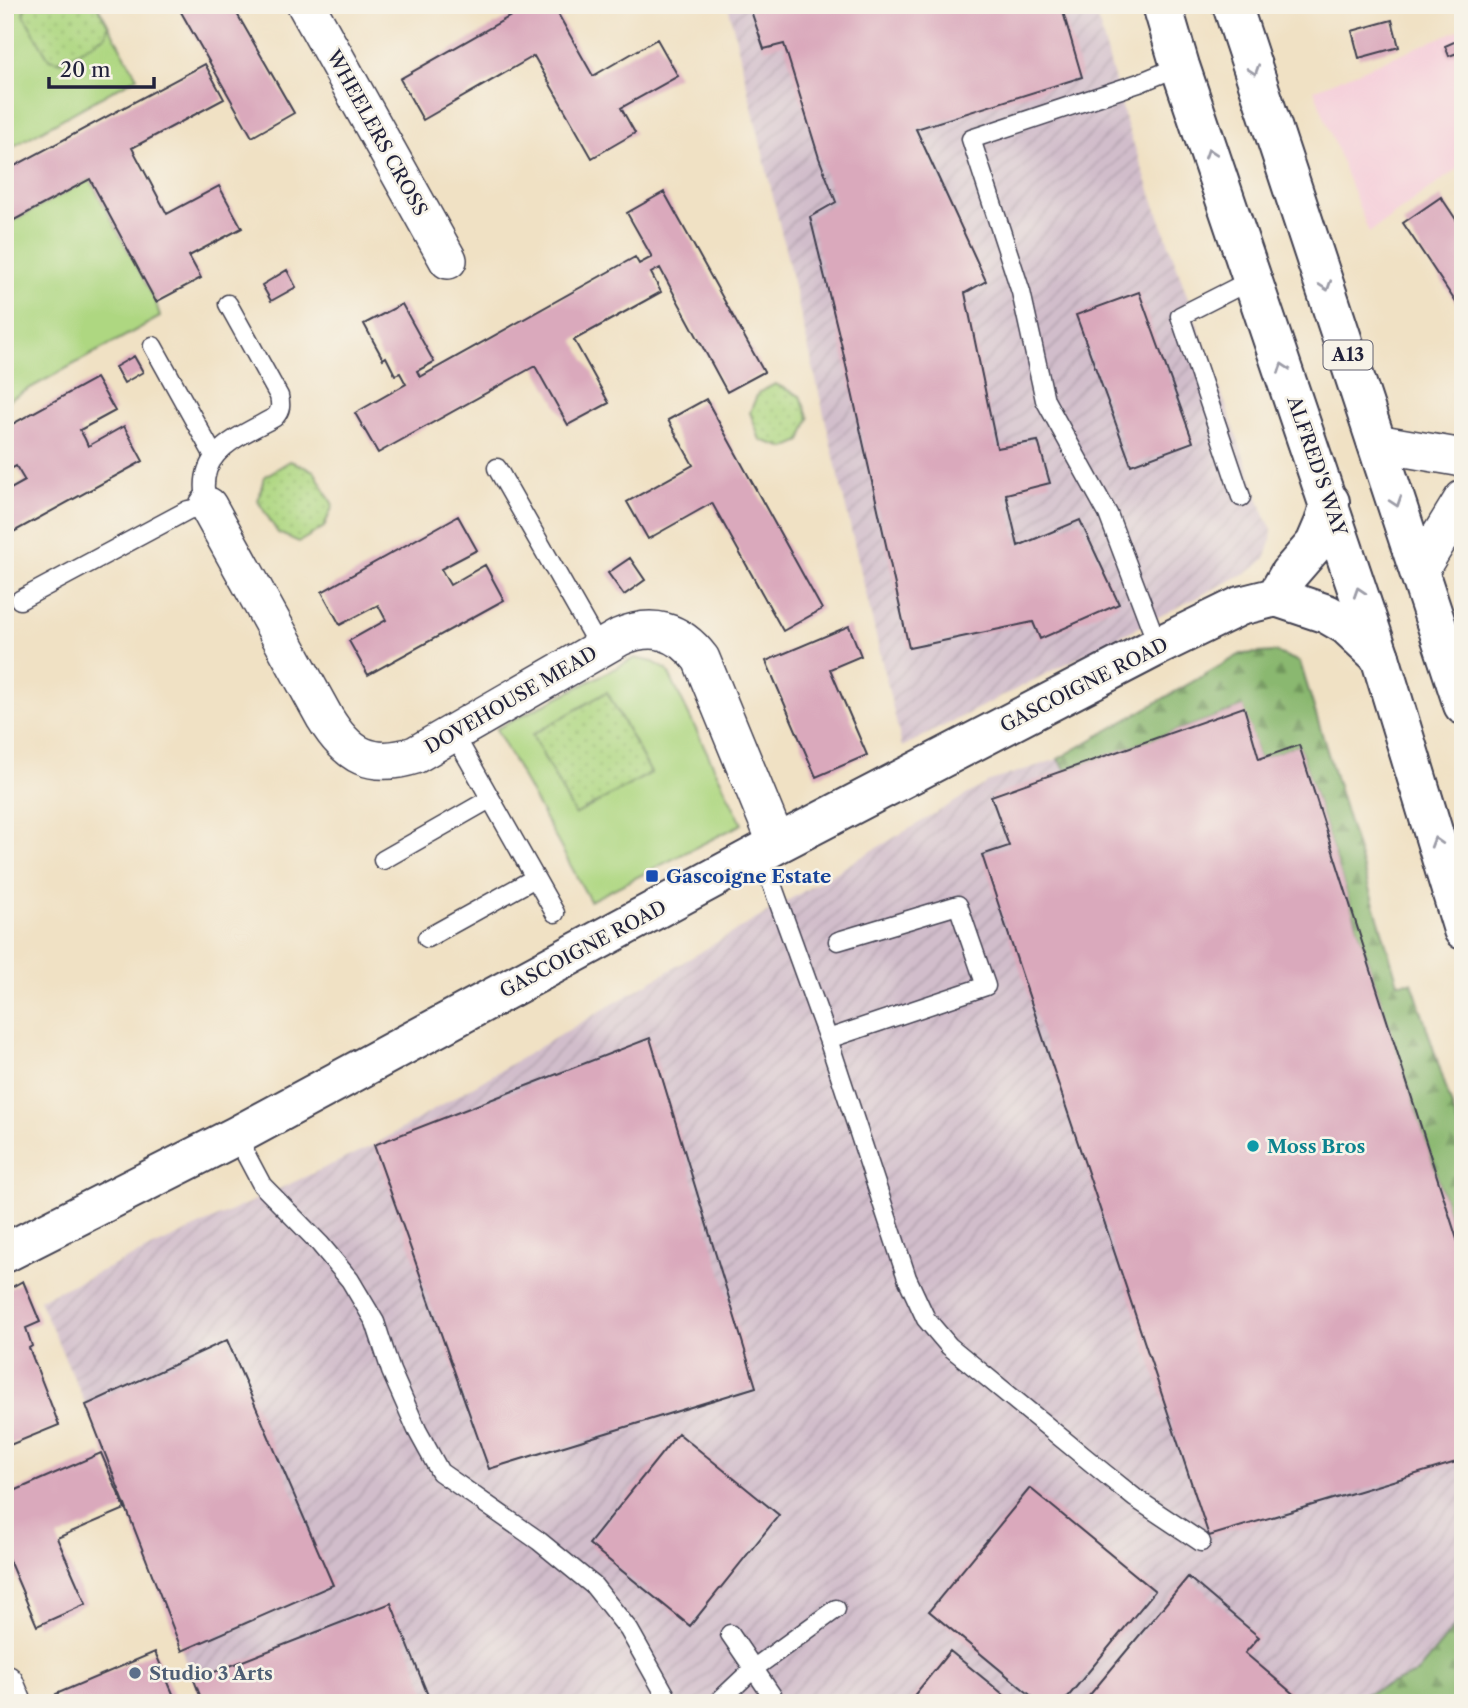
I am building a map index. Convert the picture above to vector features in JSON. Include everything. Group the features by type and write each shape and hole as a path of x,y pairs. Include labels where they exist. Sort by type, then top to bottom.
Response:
{"main road":[{"name":"ALFRED'S WAY","path":"1162,5 1180,66 1330,502 1463,930"},
{"name":"A13","path":"1232,5 1463,705"},
{"path":"1330,502 1315,544 1289,574 1276,597 1328,614 1346,625 1380,657"},
{"name":"GASCOIGNE ROAD","path":"5,1253 236,1136 769,849 1158,646 1240,606 1276,597"}],"street":[{"name":"WHEELERS CROSS","path":"306,5 448,260"},
{"path":"1376,443 1463,458"},
{"path":"1419,571 1463,499"},
{"name":"DOVEHOUSE MEAD","path":"208,506 318,707 344,744 356,754 387,762 415,755 633,631 658,628 682,639 692,647 708,672 769,849"},
{"path":"5,1684 13,1703"}],"lane":[{"path":"1158,646 1108,514 1045,400 1021,292 971,139 1139,83 1180,66"},
{"path":"1241,498 1180,316 1253,279"},
{"path":"153,345 214,456 223,446 275,417 281,404 228,304"},
{"name":"DOVEHOUSE MEAD","path":"208,506 204,494 204,480 214,456"},
{"path":"497,468 600,649"},
{"path":"20,600 183,512 208,506"},
{"path":"454,734 555,913"},
{"path":"383,860 490,799"},
{"path":"769,849 828,1040 907,1279 926,1319 949,1346 1104,1473 1135,1498 1201,1542"},
{"path":"427,938 535,878"},
{"path":"828,1040 986,986 958,905 838,941"},
{"path":"236,1136 262,1185 320,1244 350,1280 363,1301 375,1322 391,1371 417,1430 440,1472 539,1541 594,1586 629,1630 670,1703"},
{"path":"717,1703 753,1668 836,1609"},
{"path":"730,1634 776,1703"}],"shaded area":[{"path":"728,5 1094,5 1127,125 1264,514 1272,529 1266,557 1255,568 902,747"},
{"path":"1463,28 1463,165 1369,233 1314,90"},
{"path":"1244,707 1299,745 1463,1258 1463,1460 1460,1461 1463,1468 1463,1617 1416,1674 1343,1703 203,1703 86,1405 39,1300 374,1145 990,781 1058,759 1066,770"}],"green space":[{"path":"5,5 97,5 137,77 5,151"},
{"path":"26,5 97,5 108,25 106,35 61,62 49,59 23,14"},
{"path":"90,179 156,302 160,317 5,402 5,225"},
{"path":"775,384 800,396 809,418 801,441 785,448 760,440 750,412 758,393"},
{"path":"290,461 314,471 333,505 324,527 299,542 278,533 258,501 264,477"},
{"path":"1275,652 1300,662 1398,983 1412,982 1463,1141 1463,1258 1299,745 1259,759 1243,707 1066,770 1058,759 1241,654"},
{"path":"635,658 653,662 667,670 742,824 590,901 496,729"},
{"path":"607,692 651,773 575,815 532,735"},
{"path":"1463,1617 1462,1703 1343,1703 1416,1674"}],"building":[{"path":"177,5 232,5 294,113 252,137"},
{"path":"509,5 553,5 593,76 657,39 678,76 621,108 635,133 592,158 534,56 423,120 400,79 514,14"},
{"path":"749,5 1061,5 1082,77 916,129 986,281 965,293 997,448 1038,441 1050,483 1006,494 1018,546 1080,520 1119,604 1040,639 1033,622 909,648 810,217 836,202 819,158 784,44 764,49"},
{"path":"1392,20 1399,47 1359,58 1352,31"},
{"path":"1463,38 1463,51 1449,56 1445,46"},
{"path":"205,64 224,99 132,148 167,214 219,186 242,228 189,256 201,278 156,302 90,179 5,225 5,171"},
{"path":"664,192 764,372 727,392 660,268 651,273 661,292 574,340 609,403 568,425 535,366 378,453 355,413 406,384 400,373 395,375 386,357 383,359 364,324 402,304 434,362 417,371 420,377 635,257 639,264 652,257 627,213"},
{"path":"1441,197 1463,230 1463,313 1403,223"},
{"path":"287,270 296,287 271,301 262,285"},
{"path":"1139,292 1193,442 1131,465 1076,315"},
{"path":"134,356 143,372 124,383 115,367"},
{"path":"96,378 115,411 80,430 88,446 124,426 143,461 6,536 5,492 25,481 16,466 5,472 5,428"},
{"path":"706,399 822,609 783,631 712,503 648,539 627,502 693,465 668,420"},
{"path":"458,516 477,550 441,569 450,585 485,565 504,600 368,675 349,641 386,620 378,605 340,625 322,592"},
{"path":"630,558 645,580 624,595 608,573"},
{"path":"849,626 861,656 830,669 867,755 816,777 766,661"},
{"name":"Moss Bros","path":"1244,707 1259,759 1299,745 1463,1258 1463,1460 1209,1536 982,855 1009,846 991,796"},
{"path":"650,1038 756,1387 489,1469 374,1145"},
{"path":"23,1281 40,1322 26,1328 32,1346 29,1348 59,1425 5,1447 5,1291"},
{"path":"227,1340 333,1585 182,1651 86,1405"},
{"path":"678,1433 779,1515 690,1626 589,1544"},
{"path":"101,1453 125,1509 57,1538 86,1604 37,1626 5,1551 5,1495"},
{"path":"1030,1488 1155,1591 1063,1703 1040,1703 929,1611"},
{"path":"1188,1577 1259,1637 1245,1653 1304,1703 1083,1703"},
{"path":"391,1603 431,1703 203,1703 194,1680"},
{"path":"950,1651 1014,1703 908,1703"},
{"name":"Studio 3 Arts","path":"155,1652 177,1703 60,1703 56,1694"}],"place":[{"name":"Gascoigne Estate","path":"652,876"},
{"name":"Moss Bros","path":"1253,1146"},
{"name":"Studio 3 Arts","path":"135,1673"}]}
